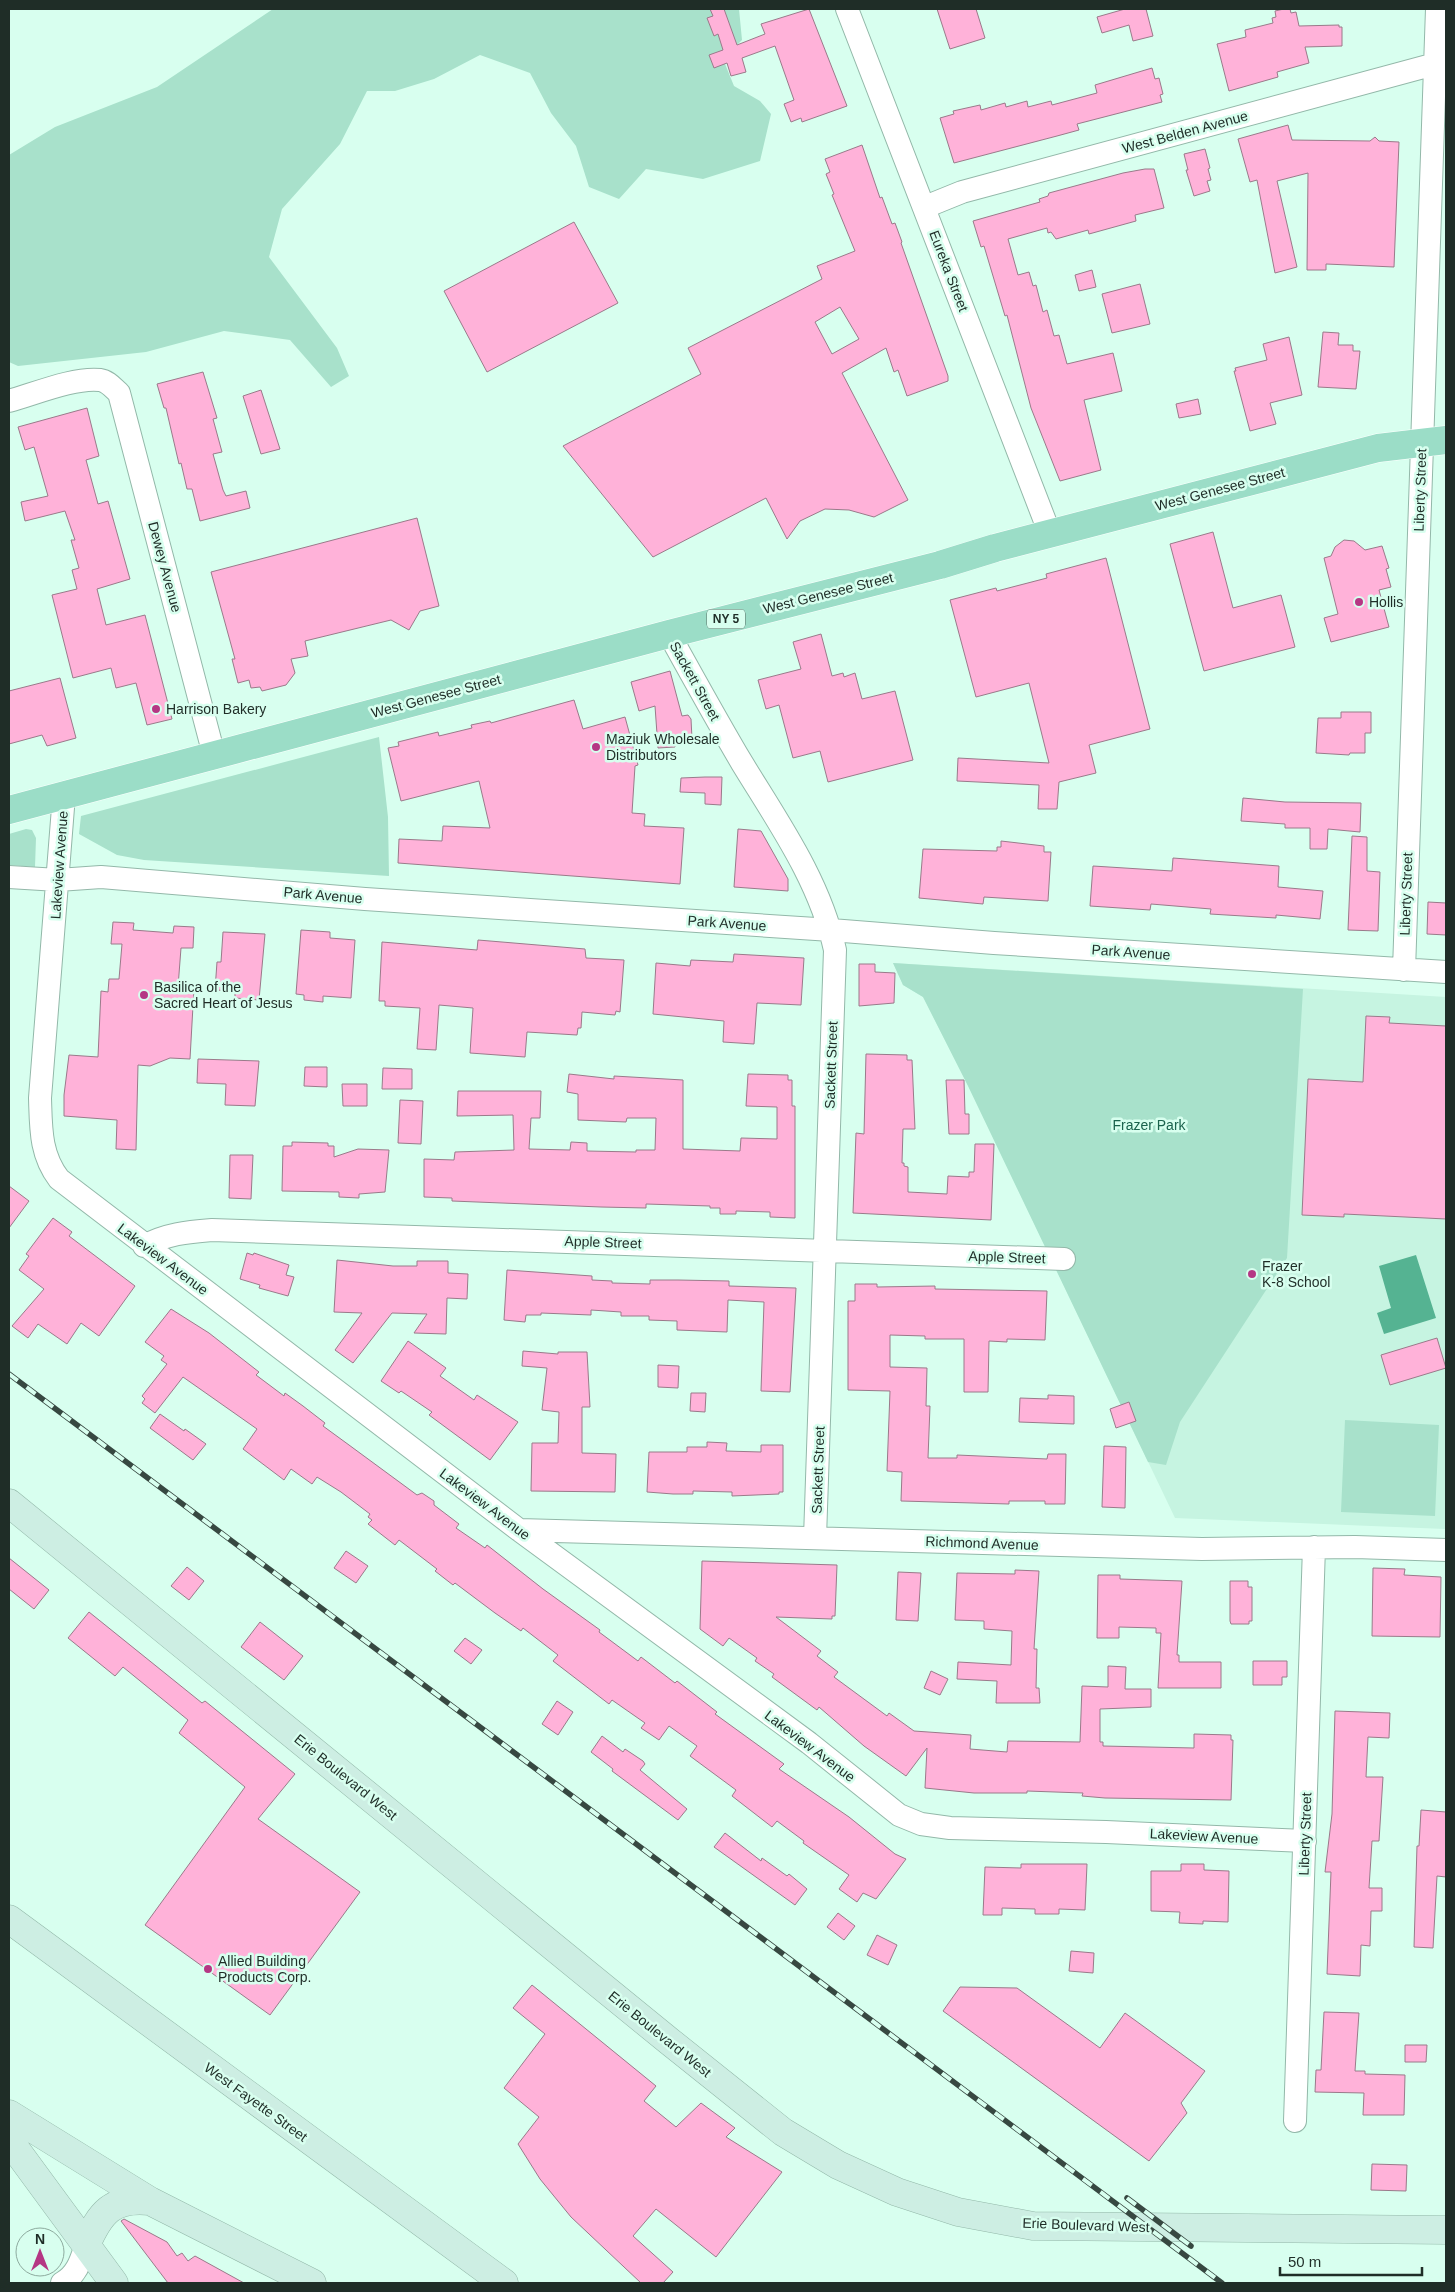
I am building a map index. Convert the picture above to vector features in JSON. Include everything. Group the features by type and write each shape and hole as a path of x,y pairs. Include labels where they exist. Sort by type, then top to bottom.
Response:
{"main road":[{"name":"West Genesee Street","path":"9,810 669,634 940,566 1050,534 1378,448 1434,441"},
{"name":"Erie Boulevard West","path":"9,1503 684,2054 783,2132 838,2164 897,2192 958,2212 1033,2226 1446,2230"},
{"name":"West Fayette Street","path":"9,1919 504,2283"},
{"path":"9,2114 150,2201 312,2283"},
{"path":"9,2140 114,2283"},
{"path":"86,2245 98,2219 117,2204 150,2201"}],"street":[{"name":"Eureka Street","path":"847,9 1050,534"},
{"name":"Liberty Street","path":"1404,970 1434,441 1441,62 1437,9"},
{"name":"West Belden Avenue","path":"924,207 962,192 1441,62"},
{"name":"Dewey Avenue","path":"9,401 77,382 100,380 108,383 119,393 214,755"},
{"name":"Sackett Street","path":"669,634 792,845 819,896 831,930 835,950 815,1538"},
{"name":"Lakeview Avenue","path":"64,795 40,1098 41,1141 50,1168 59,1179 144,1246 519,1530 809,1743 899,1815 921,1824 950,1828 1106,1832 1305,1841"},
{"name":"Park Avenue","path":"9,877 58,880 101,877 365,899 831,930 994,943 1446,972"},
{"name":"Apple Street","path":"144,1246 157,1239 179,1232 212,1230 1064,1259"},
{"name":"Richmond Avenue","path":"519,1530 1202,1549 1314,1547 1446,1550"},
{"name":"Liberty Street","path":"1296,2120 1314,1547"},
{"path":"62,2283 69,2279 79,2266 86,2245"}],"shaded area":[{"name":"Frazer K-8 School","path":"893,963 1446,997 1445,1529 1175,1518 968,1085 923,997 903,985"},
{"path":"1416,1255 1436,1318 1384,1334 1377,1313 1391,1308 1379,1266"}],"green space":[{"path":"273,9 739,9 742,40 723,59 734,86 760,101 771,114 760,161 703,179 646,169 619,199 589,187 576,146 551,113 530,73 480,55 434,79 395,91 367,91 340,144 282,209 269,257 337,348 349,376 331,387 290,340 224,331 146,352 18,366 9,362 9,155 55,127 157,87"},
{"path":"379,737 388,817 389,876 144,860 117,855 79,834 81,816"},
{"path":"26,829 32,830 36,838 35,867 9,865 9,834"},
{"name":"Frazer Park","path":"893,963 1303,989 1287,1258 1180,1422 1166,1465 1148,1462 968,1086 923,997 903,985"},
{"path":"1345,1420 1439,1425 1435,1516 1341,1512"}],"building":[{"path":"710,9 724,9 737,45 765,34 761,24 809,9 847,106 802,122 801,118 791,122 784,104 794,100 775,46 742,58 746,72 731,76 727,63 714,68 709,55 723,50 718,34 714,36 707,18 713,16"},
{"path":"937,9 976,9 985,38 950,49"},
{"path":"1125,9 1146,9 1153,36 1133,41 1129,25 1102,33 1097,17"},
{"path":"1290,9 1291,13 1296,12 1299,26 1339,25 1339,27 1342,27 1342,46 1305,47 1309,63 1277,72 1278,77 1229,91 1217,44 1246,37 1245,30 1273,23 1272,18 1276,17 1275,11"},
{"path":"1152,68 1155,79 1159,78 1163,94 1160,95 1162,102 1077,124 1079,130 954,163 940,118 954,114 953,111 980,105 981,110 1005,103 1006,107 1027,101 1028,107 1051,101 1052,105 1097,93 1095,85"},
{"path":"1288,125 1292,140 1370,141 1375,137 1379,141 1399,142 1394,267 1326,264 1326,270 1307,270 1308,173 1277,181 1297,267 1275,273 1257,180 1250,182 1238,139"},
{"path":"862,145 880,198 882,197 892,224 895,223 948,376 948,381 907,396 898,370 894,372 886,348 842,373 908,500 874,517 849,510 825,509 800,521 787,539 766,498 653,557 563,446 701,374 688,348 822,279 817,266 855,251 832,195 834,194 826,174 830,172 825,159","holes":["840,307 859,339 832,354 815,322"]},
{"path":"1205,149 1210,168 1208,169 1211,180 1207,181 1210,191 1194,196 1186,170 1188,170 1184,154"},
{"path":"1145,169 1154,169 1164,208 1135,215 1136,221 1089,234 1088,230 1056,239 1051,232 1048,233 1047,228 1008,239 1018,275 1029,272 1033,286 1036,285 1043,312 1047,310 1054,336 1059,335 1067,364 1113,353 1122,391 1084,400 1101,470 1060,481 1031,408 1007,315 1005,316 984,246 981,247 973,221 1040,202 1039,199 1048,196 1049,193"},
{"path":"574,222 618,303 487,372 444,291"},
{"path":"1092,270 1096,287 1079,291 1075,275"},
{"path":"1140,284 1150,324 1112,333 1102,294"},
{"path":"1323,332 1339,333 1338,345 1353,345 1353,351 1360,351 1356,389 1318,387"},
{"path":"1289,337 1302,395 1270,403 1276,424 1250,431 1234,371 1236,371 1235,368 1267,360 1263,344"},
{"path":"203,372 217,418 213,419 222,452 213,454 223,490 226,496 246,491 250,508 200,521 192,489 187,489 181,463 179,464 166,408 164,408 157,384"},
{"path":"261,390 280,449 261,454 243,396"},
{"path":"1198,399 1201,414 1179,418 1176,404"},
{"path":"87,408 99,456 86,460 98,504 108,501 130,579 97,589 106,625 145,615 172,719 147,725 136,683 116,688 111,668 73,678 52,595 77,589 72,570 79,568 71,540 75,540 65,511 25,521 21,502 48,496 34,447 25,450 18,427"},
{"path":"417,518 439,606 420,611 409,630 391,620 305,641 308,656 291,659 295,673 286,685 262,691 260,687 251,688 249,680 238,683 232,659 235,659 211,572"},
{"path":"1213,532 1233,608 1281,595 1295,647 1204,671 1170,544"},
{"name":"Hollis","path":"1344,540 1354,541 1365,550 1382,546 1389,568 1386,569 1391,587 1379,590 1389,627 1331,642 1324,618 1338,614 1324,558 1331,556 1335,547"},
{"path":"1106,558 1150,729 1089,745 1096,773 1059,782 1057,809 1038,809 1039,785 957,781 958,758 1049,763 1029,683 976,697 950,600 996,588 997,591 1047,578 1046,574"},
{"path":"821,634 832,676 843,673 844,677 855,673 862,699 895,691 913,760 828,782 820,751 793,758 779,705 766,709 758,680 801,669 793,642"},
{"path":"670,671 682,716 688,715 691,719 692,739 674,741 675,747 658,748 655,706 639,711 631,682"},
{"path":"60,678 76,738 47,746 42,735 9,744 9,691"},
{"path":"574,700 583,729 625,717 638,765 635,766 632,813 645,814 644,826 684,828 680,884 398,863 399,839 442,841 443,826 490,828 479,781 401,801 388,748 399,746 398,742 438,732 439,736 472,728 471,725 490,721 491,723"},
{"path":"1341,712 1371,712 1371,733 1365,733 1365,753 1350,753 1349,755 1316,753 1318,718 1341,718"},
{"path":"722,777 721,805 705,804 705,793 680,792 681,778"},
{"path":"1243,798 1285,802 1361,803 1360,832 1328,829 1327,849 1310,849 1310,828 1285,828 1285,824 1241,821"},
{"path":"738,829 761,831 788,879 788,891 734,887"},
{"path":"1352,836 1367,837 1367,871 1380,872 1378,931 1348,930"},
{"path":"1001,841 1044,846 1044,852 1051,852 1048,901 984,897 983,904 919,898 923,849 997,851 997,847 1001,847"},
{"path":"1173,858 1279,866 1278,887 1323,891 1320,919 1276,915 1276,918 1210,914 1211,909 1151,904 1150,910 1090,906 1093,866 1172,871"},
{"path":"1428,902 1446,903 1446,935 1427,934"},
{"name":"Basilica of the Sacred Heart of Jesus","path":"113,922 134,923 133,930 173,933 174,926 194,927 193,948 181,948 178,987 194,988 190,1059 170,1058 150,1066 138,1065 136,1150 116,1149 117,1120 64,1116 64,1095 69,1055 98,1057 101,991 108,992 109,979 119,979 122,944 111,944"},
{"path":"301,930 330,932 330,938 355,940 351,998 323,996 323,1002 304,1000 304,995 296,994"},
{"path":"223,932 265,934 259,1000 235,998 235,991 215,990 217,962 221,962"},
{"path":"478,940 585,949 586,958 624,960 620,1012 616,1011 615,1015 582,1012 581,1028 578,1028 577,1035 527,1032 525,1057 470,1053 473,1008 439,1005 436,1050 417,1049 420,1008 385,1006 385,1001 379,1001 382,942 477,950"},
{"path":"734,954 804,958 801,1005 757,1003 754,1044 723,1042 724,1021 653,1014 656,963 690,966 691,960 733,962"},
{"path":"859,964 875,964 875,972 895,973 894,1003 859,1006"},
{"path":"1366,1016 1390,1017 1389,1023 1446,1026 1446,1219 1344,1214 1344,1217 1302,1215 1308,1079 1363,1082"},
{"path":"866,1054 907,1055 907,1060 912,1060 915,1129 903,1129 902,1163 908,1167 908,1192 947,1194 948,1176 969,1177 969,1172 974,1172 975,1144 994,1144 991,1220 853,1213 856,1133 864,1134"},
{"path":"198,1059 259,1061 255,1106 225,1105 226,1084 197,1083"},
{"path":"305,1067 327,1067 327,1087 304,1086"},
{"path":"383,1068 412,1069 412,1089 382,1089"},
{"path":"569,1074 614,1079 614,1076 683,1080 683,1149 740,1151 741,1138 777,1139 777,1107 746,1106 748,1074 788,1075 788,1080 792,1080 792,1106 795,1106 795,1218 770,1217 770,1212 736,1211 736,1214 720,1214 720,1208 710,1208 710,1206 646,1204 646,1208 601,1207 452,1201 452,1198 424,1197 424,1159 454,1160 455,1152 514,1150 513,1115 457,1116 458,1091 541,1091 540,1118 531,1118 529,1149 570,1150 571,1142 587,1143 587,1151 636,1152 636,1150 655,1150 656,1118 627,1118 626,1122 578,1120 578,1094 567,1092"},
{"path":"946,1080 964,1080 965,1114 969,1114 969,1134 949,1134"},
{"path":"342,1084 367,1084 367,1106 343,1106"},
{"path":"400,1100 423,1101 421,1144 398,1143"},
{"path":"292,1142 328,1143 328,1146 334,1146 334,1157 358,1149 389,1150 385,1192 359,1194 359,1198 339,1197 339,1192 282,1191 283,1146 292,1146"},
{"path":"230,1155 253,1155 251,1199 229,1198"},
{"path":"9,1186 29,1201 9,1228"},
{"path":"53,1218 72,1232 69,1236 135,1286 99,1336 81,1323 67,1344 38,1324 28,1338 12,1326 44,1289 19,1270 29,1256 26,1254"},
{"path":"247,1253 253,1255 254,1253 289,1265 286,1275 294,1277 288,1296 259,1288 260,1285 240,1279"},
{"path":"337,1260 393,1266 417,1266 417,1261 448,1261 448,1273 468,1274 467,1299 447,1298 446,1334 414,1333 427,1314 392,1313 353,1363 335,1350 362,1313 334,1312"},
{"path":"507,1270 592,1276 592,1280 612,1281 612,1283 650,1284 650,1280 729,1281 729,1286 796,1288 790,1392 761,1391 764,1302 728,1300 727,1332 677,1330 677,1321 649,1320 649,1316 621,1316 621,1312 591,1310 591,1315 541,1313 541,1315 526,1315 525,1322 504,1320"},
{"path":"855,1284 877,1284 877,1287 935,1286 935,1289 1047,1291 1045,1340 1007,1339 1007,1342 989,1341 988,1392 964,1392 964,1339 925,1339 925,1336 890,1335 890,1367 927,1368 926,1406 930,1406 928,1458 957,1458 957,1455 1047,1459 1048,1454 1066,1454 1065,1504 1045,1504 1045,1501 1009,1501 1009,1504 901,1501 902,1472 887,1471 890,1391 848,1390 848,1301 855,1301"},
{"path":"171,1309 209,1333 259,1372 256,1375 284,1396 285,1393 303,1406 325,1423 323,1426 417,1495 422,1493 434,1501 434,1505 459,1524 456,1528 485,1548 487,1545 638,1661 641,1657 675,1683 677,1681 717,1712 715,1714 784,1764 779,1769 849,1817 895,1854 906,1859 876,1899 863,1893 857,1902 839,1889 849,1875 803,1843 804,1841 777,1821 772,1827 732,1796 736,1790 690,1756 697,1746 669,1726 659,1740 641,1728 645,1723 612,1700 609,1704 553,1661 558,1655 523,1628 521,1631 455,1583 453,1585 435,1571 437,1569 399,1540 395,1545 368,1524 372,1520 368,1517 370,1514 341,1492 317,1477 312,1484 291,1469 284,1480 243,1449 257,1429 183,1377 155,1413 142,1403 145,1399 142,1396 167,1364 161,1360 164,1356 145,1342"},
{"path":"1437,1338 1446,1368 1390,1385 1381,1355"},
{"path":"408,1341 446,1368 440,1376 474,1400 477,1395 518,1422 490,1460 429,1415 432,1412 401,1391 399,1393 381,1381"},
{"path":"523,1351 558,1354 558,1352 587,1352 590,1407 582,1407 582,1453 616,1454 615,1492 531,1491 532,1443 558,1443 559,1412 542,1410 547,1368 522,1366"},
{"path":"658,1365 679,1366 678,1388 658,1387"},
{"path":"691,1393 706,1393 705,1412 690,1411"},
{"path":"1048,1395 1074,1396 1074,1424 1019,1422 1020,1398 1048,1399"},
{"path":"1129,1402 1136,1421 1116,1428 1110,1409"},
{"path":"160,1414 206,1444 193,1460 150,1428"},
{"path":"707,1442 727,1443 726,1451 761,1452 761,1445 783,1445 783,1492 779,1492 779,1494 732,1496 732,1492 693,1491 693,1494 673,1494 647,1492 649,1452 687,1452 687,1447 707,1447"},
{"path":"1104,1446 1126,1447 1125,1508 1102,1507"},
{"path":"346,1551 368,1566 356,1583 334,1568"},
{"path":"9,1558 49,1590 34,1609 9,1589"},
{"path":"702,1561 837,1565 835,1616 832,1616 832,1619 776,1617 821,1651 817,1656 838,1672 834,1677 887,1716 889,1713 914,1731 971,1735 970,1749 1007,1752 1008,1741 1080,1742 1082,1686 1108,1687 1108,1666 1126,1667 1125,1689 1151,1689 1151,1707 1100,1709 1100,1742 1103,1742 1103,1746 1194,1748 1194,1734 1231,1735 1231,1740 1233,1740 1231,1800 1105,1798 1082,1796 1083,1793 1027,1791 1027,1793 974,1793 925,1788 927,1748 906,1776 864,1746 819,1707 817,1710 772,1677 774,1674 755,1661 757,1658 729,1638 723,1646 700,1629"},
{"path":"187,1567 204,1581 189,1600 171,1586"},
{"path":"1373,1568 1405,1569 1404,1575 1441,1577 1440,1637 1372,1636"},
{"path":"1015,1570 1039,1571 1034,1649 1037,1649 1036,1688 1039,1688 1040,1703 996,1703 997,1681 957,1679 958,1662 1011,1665 1012,1631 984,1629 984,1621 955,1620 957,1573 1015,1574"},
{"path":"898,1572 921,1573 918,1621 896,1620"},
{"path":"1098,1575 1120,1575 1120,1579 1182,1581 1177,1655 1179,1655 1179,1662 1221,1662 1221,1688 1158,1688 1161,1633 1156,1633 1156,1628 1119,1627 1119,1638 1097,1638"},
{"path":"1230,1581 1248,1581 1248,1587 1252,1587 1252,1621 1249,1621 1249,1624 1231,1624"},
{"path":"89,1612 202,1703 205,1701 295,1774 258,1819 360,1892 270,2015 145,1925 245,1787 179,1733 188,1720 123,1667 115,1676 68,1638"},
{"path":"260,1622 303,1656 284,1680 241,1647"},
{"path":"465,1638 482,1650 471,1664 454,1651"},
{"path":"1253,1661 1287,1661 1287,1677 1282,1677 1282,1685 1253,1685"},
{"path":"931,1671 948,1679 940,1695 924,1688"},
{"path":"557,1701 573,1712 558,1735 542,1724"},
{"path":"1335,1711 1390,1713 1389,1738 1368,1737 1366,1777 1383,1777 1379,1841 1372,1841 1369,1888 1382,1888 1382,1911 1371,1911 1370,1946 1361,1945 1360,1976 1327,1974 1331,1872 1325,1872 1332,1814"},
{"path":"602,1736 623,1752 625,1749 643,1761 645,1764 640,1770 687,1809 678,1820 612,1771 613,1769 591,1752"},
{"path":"1421,1810 1446,1812 1446,1877 1437,1876 1433,1948 1414,1947 1417,1846 1419,1846"},
{"path":"725,1833 761,1861 762,1858 787,1876 789,1874 807,1889 795,1905 714,1847"},
{"path":"1021,1864 1087,1864 1085,1910 1059,1909 1059,1914 1035,1914 1035,1909 1002,1908 1002,1915 983,1915 985,1867 1021,1868"},
{"path":"1181,1864 1204,1864 1204,1870 1229,1871 1228,1922 1203,1921 1203,1924 1179,1923 1180,1912 1151,1911 1151,1871 1181,1871"},
{"path":"838,1913 855,1926 844,1940 827,1927"},
{"path":"877,1935 897,1945 888,1965 867,1955"},
{"path":"1071,1951 1094,1953 1093,1973 1069,1971"},
{"path":"532,1985 656,2086 644,2101 676,2127 701,2103 735,2128 726,2137 782,2172 716,2257 656,2209 633,2236 673,2272 663,2283 641,2283 571,2217 540,2179 518,2144 539,2117 504,2088 545,2034 513,2008"},
{"path":"960,1987 1017,1988 1100,2048 1125,2013 1205,2071 1181,2103 1187,2113 1149,2161 943,2011"},
{"path":"1324,2012 1359,2013 1355,2071 1365,2071 1365,2074 1405,2075 1404,2115 1363,2115 1364,2093 1315,2092 1316,2070 1321,2070"},
{"path":"1405,2045 1427,2045 1426,2062 1405,2062"},
{"path":"1372,2164 1407,2165 1406,2191 1371,2190"},
{"path":"124,2219 167,2242 177,2256 182,2253 188,2261 195,2256 244,2283 168,2283 121,2221"}],"railway":[{"path":"9,1374 1222,2283"},
{"path":"1127,2198 1191,2246"}],"place":[{"name":"Hollis","path":"1359,602"},
{"name":"Harrison Bakery","path":"156,709"},
{"name":"Maziuk Wholesale Distributors","path":"596,747"},
{"name":"Basilica of the Sacred Heart of Jesus","path":"144,995"},
{"name":"Frazer K-8 School","path":"1252,1274"},
{"name":"Allied Building Products Corp.","path":"208,1969"}]}
